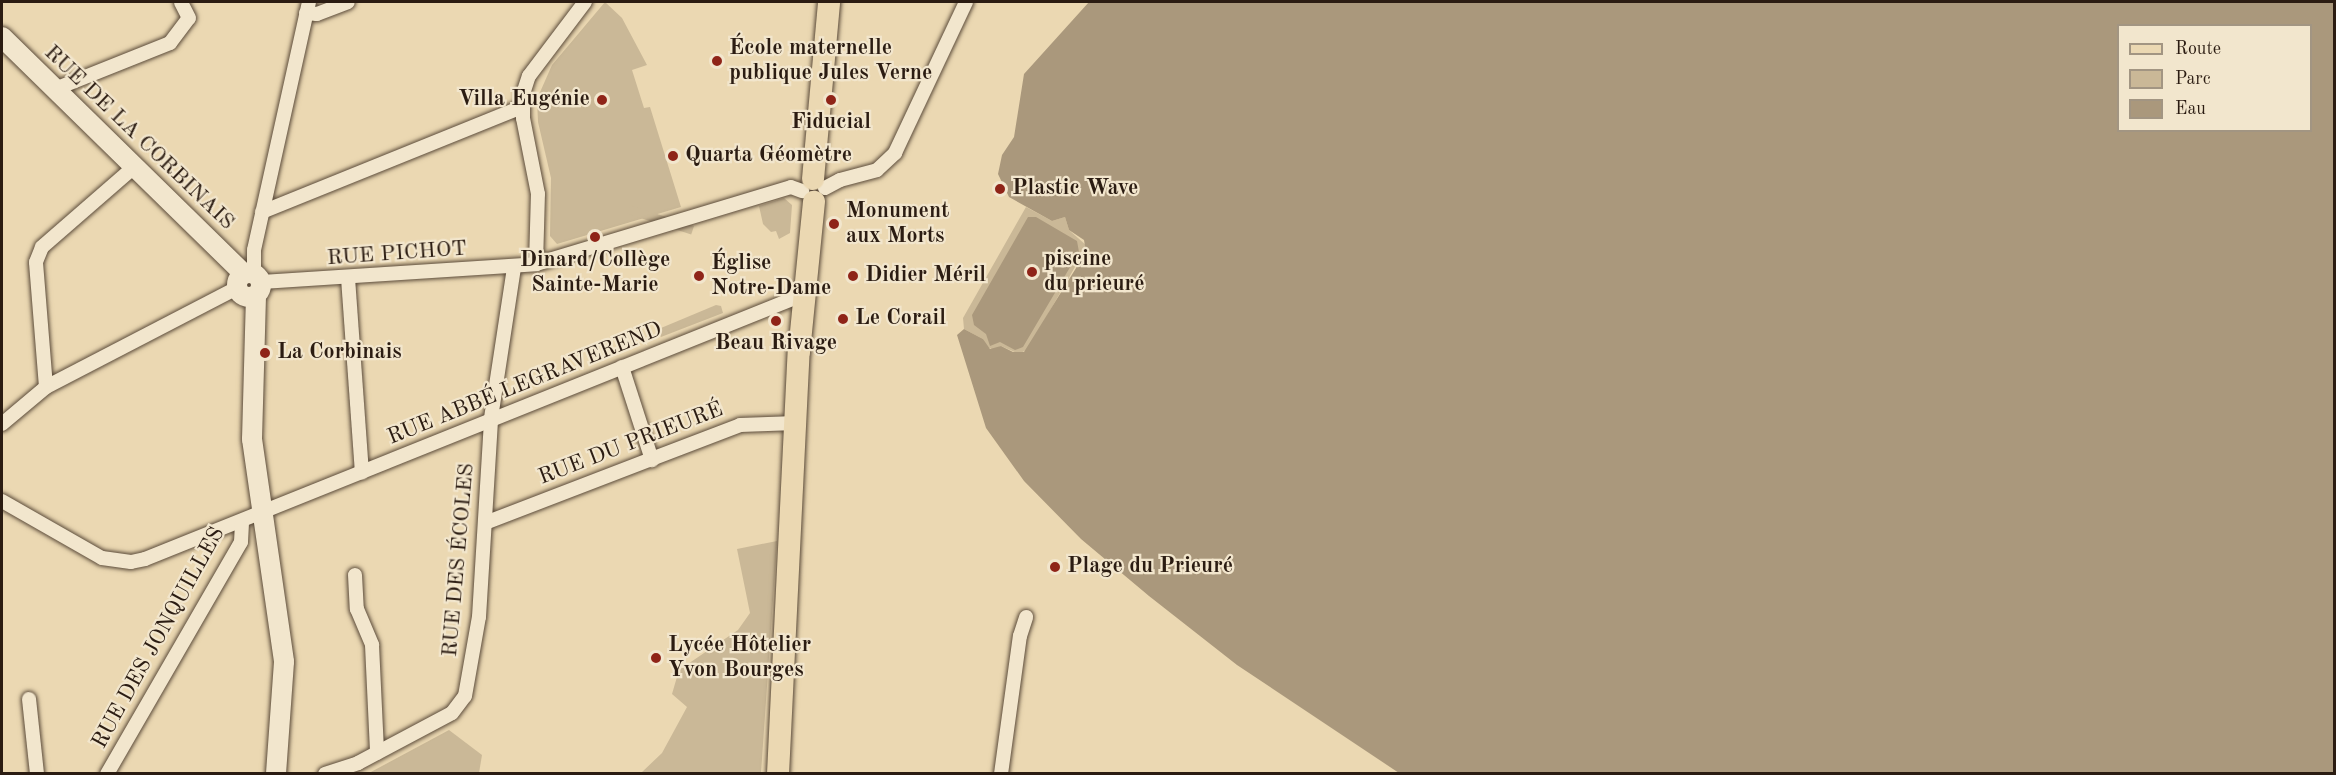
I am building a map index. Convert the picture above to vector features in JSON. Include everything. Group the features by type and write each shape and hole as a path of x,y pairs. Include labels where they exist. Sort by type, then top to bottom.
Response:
{"main road":[{"path":"778,774 796,423 829,2"}],"street":[{"path":"55,89 170,43 189,18 181,2"},
{"path":"276,774 283,712 283,644 261,513 252,439 250,283 262,212 307,7 317,14 348,2"},
{"path":"536,264 538,194 522,107 529,76 585,2"},
{"name":"RUE PICHOT","path":"2,424 46,387 250,283 536,264 791,187 813,194 840,180 877,170 900,145 966,2"},
{"name":"RUE DE LA CORBINAIS","path":"2,37 250,283"},
{"path":"262,212 522,107"},
{"path":"46,387 36,262 42,247 134,167"},
{"name":"RUE DES ÉCOLES","path":"325,774 377,753 452,713 465,696 479,617 491,418 514,267"},
{"path":"348,278 362,472"},
{"name":"RUE ABBÉ LEGRAVEREND","path":"2,501 85,550 117,561 145,559 242,522 491,418 805,294"},
{"path":"622,367 652,460"},
{"name":"RUE DU PRIEURÉ","path":"484,523 740,425 796,423"},
{"name":"RUE DES JONQUILLES","path":"107,774 241,542 242,522"},
{"path":"355,575 357,609 372,645 377,753"},
{"path":"1001,774 1020,636 1026,617"},
{"path":"29,699 37,774"}],"green space":[{"path":"605,2 622,18 647,65 632,70 644,108 650,107 681,207 557,244 550,236 551,178 538,122 537,99 552,65"},
{"path":"784,198 792,205 790,233 779,239 776,231 771,232 763,224 759,206"},
{"path":"630,205 694,226 691,235 627,214"},
{"name":"piscine du prieuré","path":"1026,207 1052,221 1065,217 1069,230 1087,246 1028,349 1019,354 1001,346 994,350 985,346 983,339 964,329 963,318"},
{"path":"716,305 721,306 723,313 661,337 658,333 661,328"},
{"path":"777,541 761,773 641,773 662,753 687,707 672,694 679,670 738,630 750,613 737,549"},
{"path":"449,730 482,755 479,773 369,773"}],"water":[{"path":"1089,2 2334,2 2334,773 1399,773 1237,665 1149,596 1081,539 1024,481 986,428 957,335 964,329 983,339 990,349 1001,346 1013,352 1024,352 1086,252 1084,240 1069,230 1065,217 1052,221 1009,197 998,174 1002,155 1014,137 1024,74"},
{"name":"piscine du prieuré","path":"1028,217 1036,217 1077,241 1079,252 1023,347 1015,350 1000,342 990,346 986,334 974,325 972,315"}],"place":[{"name":"École maternelle publique Jules Verne","path":"717,61"},
{"name":"Villa Eugénie","path":"602,100"},
{"name":"Fiducial","path":"831,100"},
{"name":"Quarta Géomètre","path":"673,156"},
{"name":"Plastic Wave","path":"1000,189"},
{"name":"Monument aux Morts","path":"834,224"},
{"name":"Dinard/Collège Sainte-Marie","path":"595,237"},
{"name":"piscine du prieuré","path":"1032,272"},
{"name":"Église Notre-Dame","path":"699,276"},
{"name":"Didier Méril","path":"853,276"},
{"name":"Le Corail","path":"843,319"},
{"name":"Beau Rivage","path":"776,321"},
{"name":"La Corbinais","path":"265,353"},
{"name":"Plage du Prieuré","path":"1055,567"},
{"name":"Lycée Hôtelier Yvon Bourges","path":"656,658"}]}
